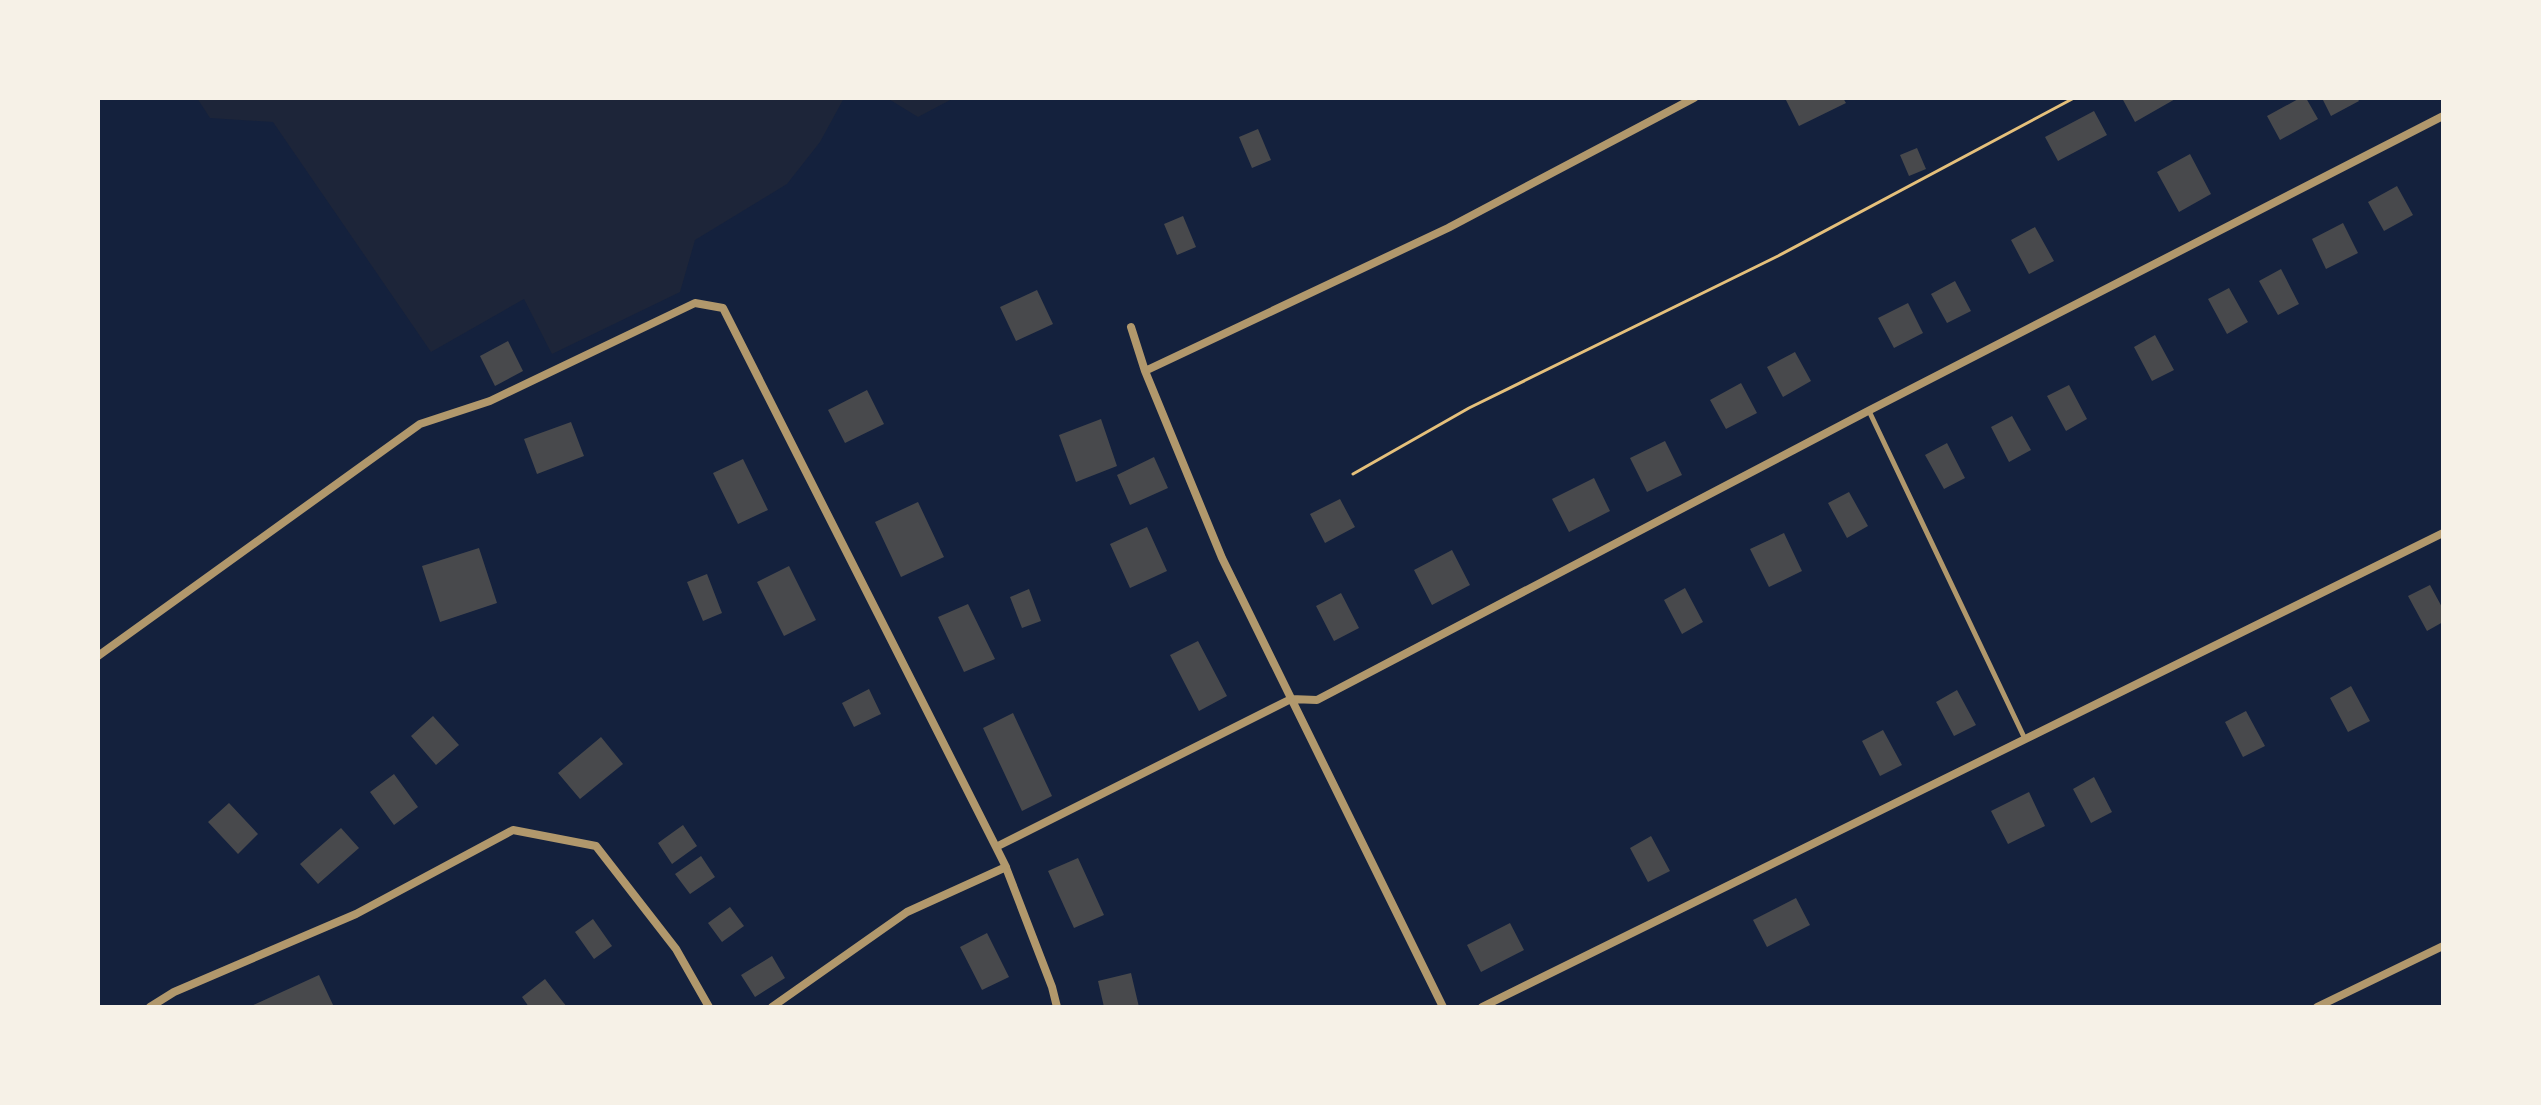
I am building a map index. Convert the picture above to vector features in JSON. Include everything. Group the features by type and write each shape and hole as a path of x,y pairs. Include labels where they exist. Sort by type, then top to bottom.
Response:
{"street":[{"path":"1145,371 1448,228 1694,98"},
{"path":"996,847 1291,699 1317,700 1868,411 2443,116"},
{"path":"98,656 420,424 490,401 695,303 723,308 1006,867 1057,1007"},
{"path":"1131,327 1145,371 1222,558 1443,1007"},
{"path":"1482,1007 2443,533"},
{"path":"150,1007 174,992 356,914 513,830 596,846 676,949 709,1007"},
{"path":"772,1007 907,912 1006,867"},
{"path":"2317,1007 2443,946"}],"lane":[{"path":"1868,411 2025,739"}],"path":[{"path":"1353,474 1469,408 1778,256 2074,98"}],"shaded area":[{"path":"197,98 844,98 820,142 787,184 695,240 680,292 552,354 524,299 431,352 273,122 210,118"},
{"path":"887,98 954,98 918,117"}],"building":[{"path":"1785,98 1843,98 1846,103 1799,126"},
{"path":"2122,98 2177,98 2135,122"},
{"path":"2300,98 2306,98 2318,119 2280,140 2267,116"},
{"path":"2322,98 2357,98 2359,101 2331,116"},
{"path":"2094,111 2107,135 2058,161 2045,137"},
{"path":"1258,129 1271,160 1252,168 1239,137"},
{"path":"1917,148 1926,169 1909,176 1900,155"},
{"path":"2190,154 2211,194 2179,212 2157,172"},
{"path":"2397,186 2413,215 2384,231 2368,202"},
{"path":"1183,216 1196,247 1177,255 1164,224"},
{"path":"2343,223 2358,253 2326,269 2312,239"},
{"path":"2035,227 2054,261 2029,274 2011,240"},
{"path":"2281,269 2299,304 2278,315 2259,281"},
{"path":"1955,281 1971,311 1947,323 1931,294"},
{"path":"2229,288 2248,322 2227,334 2208,299"},
{"path":"1037,290 1053,324 1016,341 1000,307"},
{"path":"1908,303 1923,333 1894,348 1878,318"},
{"path":"2155,335 2174,370 2152,381 2134,347"},
{"path":"508,341 523,371 495,386 480,356"},
{"path":"1795,352 1811,381 1783,397 1767,367"},
{"path":"1741,383 1757,413 1726,429 1710,400"},
{"path":"2069,385 2087,419 2066,431 2047,396"},
{"path":"867,390 884,424 845,443 828,410"},
{"path":"2012,416 2031,450 2009,462 1991,427"},
{"path":"1101,419 1117,466 1076,482 1059,435"},
{"path":"571,422 584,456 537,474 524,439"},
{"path":"1665,441 1682,475 1647,492 1630,458"},
{"path":"1947,443 1965,478 1944,489 1925,455"},
{"path":"1154,457 1168,488 1130,505 1117,475"},
{"path":"743,459 768,510 738,524 713,473"},
{"path":"1594,478 1610,511 1569,532 1552,499"},
{"path":"1849,492 1868,526 1847,538 1828,503"},
{"path":"1340,499 1355,527 1325,543 1310,514"},
{"path":"918,502 944,557 901,577 875,522"},
{"path":"1147,527 1167,571 1130,588 1110,544"},
{"path":"1784,533 1802,571 1769,587 1750,549"},
{"path":"479,548 497,603 440,622 422,566"},
{"path":"1452,550 1470,585 1432,605 1414,570"},
{"path":"789,566 816,620 784,636 757,582"},
{"path":"707,574 722,613 703,621 687,582"},
{"path":"2430,585 2443,609 2443,622 2427,631 2408,596"},
{"path":"1685,588 1703,622 1682,634 1664,600"},
{"path":"1029,589 1041,621 1022,628 1010,597"},
{"path":"1341,593 1359,628 1334,641 1316,606"},
{"path":"968,604 995,659 964,672 938,617"},
{"path":"1198,641 1227,696 1199,711 1170,655"},
{"path":"2351,686 2370,721 2348,732 2330,698"},
{"path":"869,689 881,714 854,727 842,703"},
{"path":"1957,690 1976,725 1954,736 1936,702"},
{"path":"2246,711 2265,746 2243,757 2225,722"},
{"path":"1013,713 1052,796 1022,811 983,728"},
{"path":"433,716 459,745 436,765 411,736"},
{"path":"1883,730 1902,765 1880,776 1862,741"},
{"path":"601,737 623,764 580,799 558,773"},
{"path":"394,774 418,807 394,825 370,792"},
{"path":"2094,777 2112,812 2091,823 2073,789"},
{"path":"2029,792 2045,826 2008,844 1991,811"},
{"path":"229,803 258,834 238,854 208,822"},
{"path":"683,825 697,846 672,864 658,843"},
{"path":"341,828 359,848 318,884 300,864"},
{"path":"1651,836 1670,871 1648,882 1630,848"},
{"path":"701,856 715,877 690,894 675,874"},
{"path":"1078,858 1104,915 1074,928 1048,871"},
{"path":"1796,898 1810,925 1767,947 1753,920"},
{"path":"730,907 744,926 722,942 708,923"},
{"path":"593,919 612,946 594,959 575,932"},
{"path":"1510,923 1524,950 1481,972 1467,945"},
{"path":"987,933 1009,977 982,990 960,947"},
{"path":"772,956 785,978 755,997 741,975"},
{"path":"1131,973 1139,1007 1104,1007 1098,981"},
{"path":"319,975 334,1007 249,1007"},
{"path":"545,979 567,1007 529,1007 522,997"}]}
